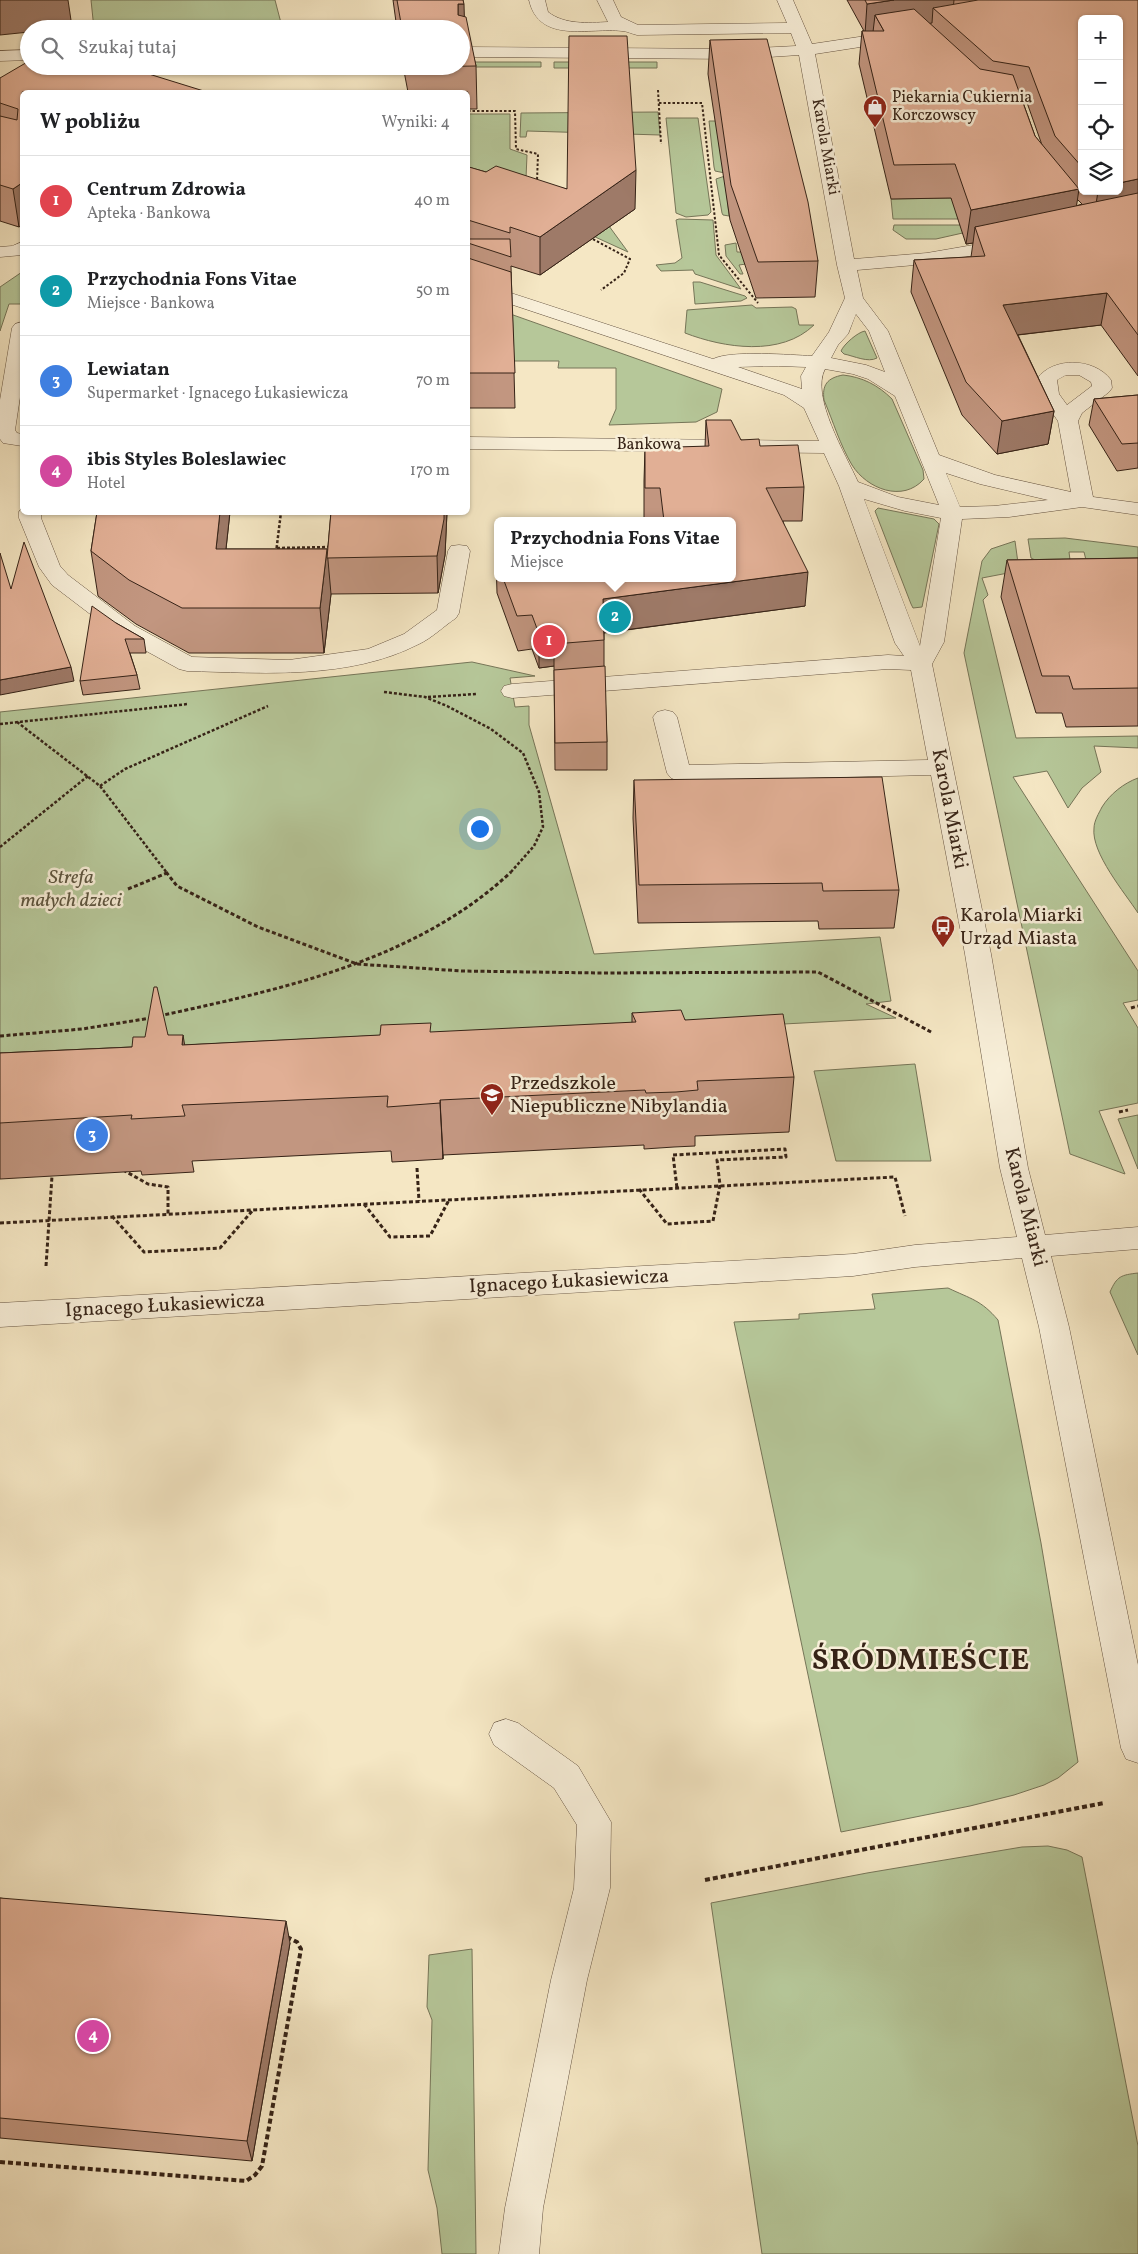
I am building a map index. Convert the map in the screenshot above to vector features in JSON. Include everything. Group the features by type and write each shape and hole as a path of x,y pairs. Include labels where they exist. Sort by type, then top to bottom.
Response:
{"street":[{"path":"537,0 541,14 553,22 573,26 622,26 637,30 797,28"},
{"path":"605,0 612,19 622,26"},
{"name":"Karola Miarki","path":"785,0 806,50 846,265 854,298 878,331 952,512 933,642 921,664"},
{"path":"470,52 739,54 806,50 914,34"},
{"path":"0,56 20,55"},
{"path":"846,265 888,264 926,260 1029,240"},
{"path":"0,252 16,251 20,248"},
{"path":"470,285 791,391 813,405"},
{"name":"Karola Miarki","path":"854,298 838,334 817,363 811,376 813,405 849,486 906,643 921,664 978,954 1014,1168 1054,1327 1136,1729"},
{"path":"11,439 5,430 20,340"},
{"path":"706,362 775,360 817,363 869,372 905,394"},
{"path":"1068,420 1083,501"},
{"name":"Bankowa","path":"470,444 830,446"},
{"path":"931,459 956,470 996,482 1083,501 1138,509"},
{"path":"849,486 870,495 917,507 952,512 995,512 1083,501"},
{"path":"30,515 50,566 60,580 128,631 187,664 289,666 373,655 412,639 448,613 459,551"},
{"path":"512,691 888,662 921,664"},
{"path":"665,717 679,773 940,767"},
{"name":"Ignacego Łukasiewicza","path":"0,1315 853,1265 915,1256 1035,1248 1138,1238"},
{"path":"506,1734 566,1777 594,1822 592,1888 569,1980 526,2198 519,2254"}],"path":[{"path":"658,87 660,144"},
{"path":"659,103 702,103 719,255 758,303"},
{"path":"470,111 515,110 516,149 538,154 537,181"},
{"path":"589,238 598,240 630,259 630,264 624,274 601,290"},
{"path":"276,557 281,515"},
{"path":"277,548 334,547"},
{"path":"379,691 426,698 512,691"},
{"path":"0,1036 133,1022 238,998 357,964 426,935 485,896 516,868 542,832 542,811 532,772 523,754 501,735 467,716 426,698"},
{"path":"0,724 190,704"},
{"path":"100,786 125,769 268,706"},
{"path":"17,722 100,786 177,886 258,927 357,964 462,971 601,973 818,972 933,1033"},
{"path":"0,847 88,776"},
{"path":"128,888 167,873"},
{"path":"1131,1008 1138,1006"},
{"path":"1119,1112 1128,1110"},
{"path":"639,1190 667,1224 713,1221 720,1185 717,1160 786,1157 785,1149 672,1155 677,1188"},
{"path":"416,1168 419,1201"},
{"path":"118,1169 131,1174 145,1184 155,1187 168,1187 168,1214"},
{"path":"46,1266 52,1176"},
{"path":"0,1223 895,1177 907,1223"},
{"path":"364,1204 390,1237 430,1236 449,1199"},
{"path":"112,1216 144,1252 220,1248 253,1210"},
{"path":"705,1880 1104,1804"},
{"path":"0,2162 246,2181 255,2175 262,2166 298,1966 300,1949 297,1942 285,1936"}],"green space":[{"path":"91,0 275,0 280,20 93,20"},
{"path":"470,62 541,62 541,67 470,67"},
{"path":"554,62 657,62 657,68 554,68"},
{"path":"658,112 660,135 527,131 526,137 520,137 521,113"},
{"path":"470,114 510,114 510,149 527,155 525,201 470,187"},
{"path":"666,118 698,118 711,212 708,215 686,217 676,213"},
{"path":"709,121 717,121 725,173 715,171"},
{"path":"725,176 729,216 722,213 716,179"},
{"path":"951,198 973,219 893,219 891,199"},
{"path":"676,220 713,220 716,255 741,289 695,274 693,270 661,271 656,265 675,263 682,258"},
{"path":"894,225 976,225 976,230 936,239 906,239 893,230"},
{"path":"609,226 628,252 593,236"},
{"path":"736,243 737,252 745,252 746,264 739,265 743,274 740,274 726,256 725,245"},
{"path":"20,273 20,304 9,304 0,331 0,287"},
{"path":"693,282 700,282 747,298 741,301 695,304"},
{"path":"470,300 722,389 717,412 696,422 609,425 616,409 616,368 558,368 559,361 485,361 470,306"},
{"path":"752,305 756,308 792,307 796,309 799,325 814,325 801,335 769,346 752,347 717,343 685,333 687,310"},
{"path":"865,331 877,358 861,359 844,354 841,351 852,339"},
{"path":"843,375 869,382 892,399 923,470 924,479 915,486 906,490 886,490 867,481 852,465 840,441 824,400 825,386 829,380"},
{"path":"878,508 934,519 939,524 922,607 913,608 911,604 875,511"},
{"path":"1065,538 1138,547 1138,595 1087,564 1084,552 1069,552 1070,560 1043,564 1031,558 1028,539"},
{"path":"1015,541 1018,563 1008,573 982,578 988,595 983,600 1016,738 1138,736 1138,748 1094,746 1101,772 1082,788 1068,808 1047,771 1013,777 1138,971 1138,1000 1123,1003 1138,1028 1138,1103 1099,1111 1125,1174 1070,1154 964,653 982,561 991,549"},
{"name":"Strefa małych dzieci","path":"472,662 535,676 510,678 515,707 529,706 529,725 594,954 880,937 891,1001 866,1004 896,1018 0,1066 0,712"},
{"path":"1138,778 1138,913 1103,861 1094,838 1094,828 1098,814 1113,793"},
{"path":"915,1064 931,1161 836,1161 814,1071"},
{"path":"1138,1115 1138,1169 1118,1119"},
{"path":"1138,1273 1138,1355 1110,1292 1117,1279"},
{"path":"948,1288 981,1304 998,1320 1041,1543 1078,1762 1058,1778 1014,1795 970,1806 841,1832 734,1322 799,1319 799,1314 875,1309 872,1294"},
{"path":"1048,1846 1067,1850 1082,1857 1138,2146 1138,2254 762,2254 711,1903 867,1873 1022,1847"},
{"path":"472,1949 476,2254 442,2254 437,2208 428,2170 432,2020 427,2007 429,1955"}],"building":[{"path":"397,0 463,0 464,4 458,4 458,15 466,17 467,20 400,20"},
{"path":"865,0 894,0 867,4"},
{"path":"978,0 1138,0 1138,179 1123,182 1123,15 1078,15 1078,162 1055,136 1029,67 993,61 933,8"},
{"path":"914,9 980,69 1013,75 1035,136 1078,189 971,210 955,164 894,165 862,31 884,31 875,15"},
{"path":"569,36 627,36 636,170 540,237 510,227 510,233 470,221 470,168 486,172 496,166 567,189"},
{"path":"470,37 476,66 470,66"},
{"path":"767,39 808,202 818,261 758,262 731,185 710,40"},
{"path":"20,66 20,75 152,75 201,90 20,90 20,184 13,189 0,185 0,116 17,120 18,109 0,103 0,78"},
{"path":"1138,193 1138,335 1107,293 1003,305 1054,411 1002,421 966,382 914,260 985,256 975,227"},
{"path":"470,239 510,239 511,257 470,244"},
{"path":"470,259 511,272 515,373 470,373"},
{"path":"1138,395 1138,443 1122,444 1094,399"},
{"path":"706,420 731,420 741,440 759,439 760,446 798,445 804,487 766,488 808,572 736,581 736,517 664,517 660,488 645,488 645,448 709,446"},
{"path":"97,515 220,515 216,549 327,549 320,608 182,608 129,580 91,551"},
{"path":"331,515 444,515 437,556 327,558"},
{"path":"24,542 71,667 0,680 0,553 11,589"},
{"path":"1138,558 1138,688 1073,689 1069,676 1042,676 1007,560"},
{"path":"504,582 732,582 603,599 604,640 554,644 554,632 539,634 532,615 517,616"},
{"path":"92,606 144,639 125,639 137,675 80,681"},
{"path":"605,666 607,742 555,743 554,670"},
{"path":"882,777 899,890 823,891 822,883 639,885 634,780"},
{"path":"154,987 157,987 168,1035 183,1035 182,1045 380,1035 381,1025 431,1023 430,1032 636,1022 632,1013 681,1010 685,1020 783,1014 794,1077 697,1081 698,1090 676,1092 646,1093 645,1090 440,1100 440,1103 387,1107 388,1096 182,1105 185,1116 131,1119 132,1115 0,1123 0,1053 132,1047 133,1037 145,1037"},
{"path":"0,1898 286,1921 247,2141 0,2118"}],"place":[{"name":"Piekarnia Cukiernia Korczowscy","path":"875,128"},
{"name":"Przychodnia Fons Vitae","path":"615,617"},
{"name":"Centrum Zdrowia","path":"549,641"},
{"name":"Karola Miarki Urząd Miasta","path":"943,948"},
{"name":"Przedszkole Niepubliczne Nibylandia","path":"492,1116"},
{"name":"Lewiatan","path":"92,1135"},
{"name":"ibis Styles Boleslawiec","path":"93,2036"}],"district":[{"name":"ŚRÓDMIEŚCIE","path":"921,1661"}]}
